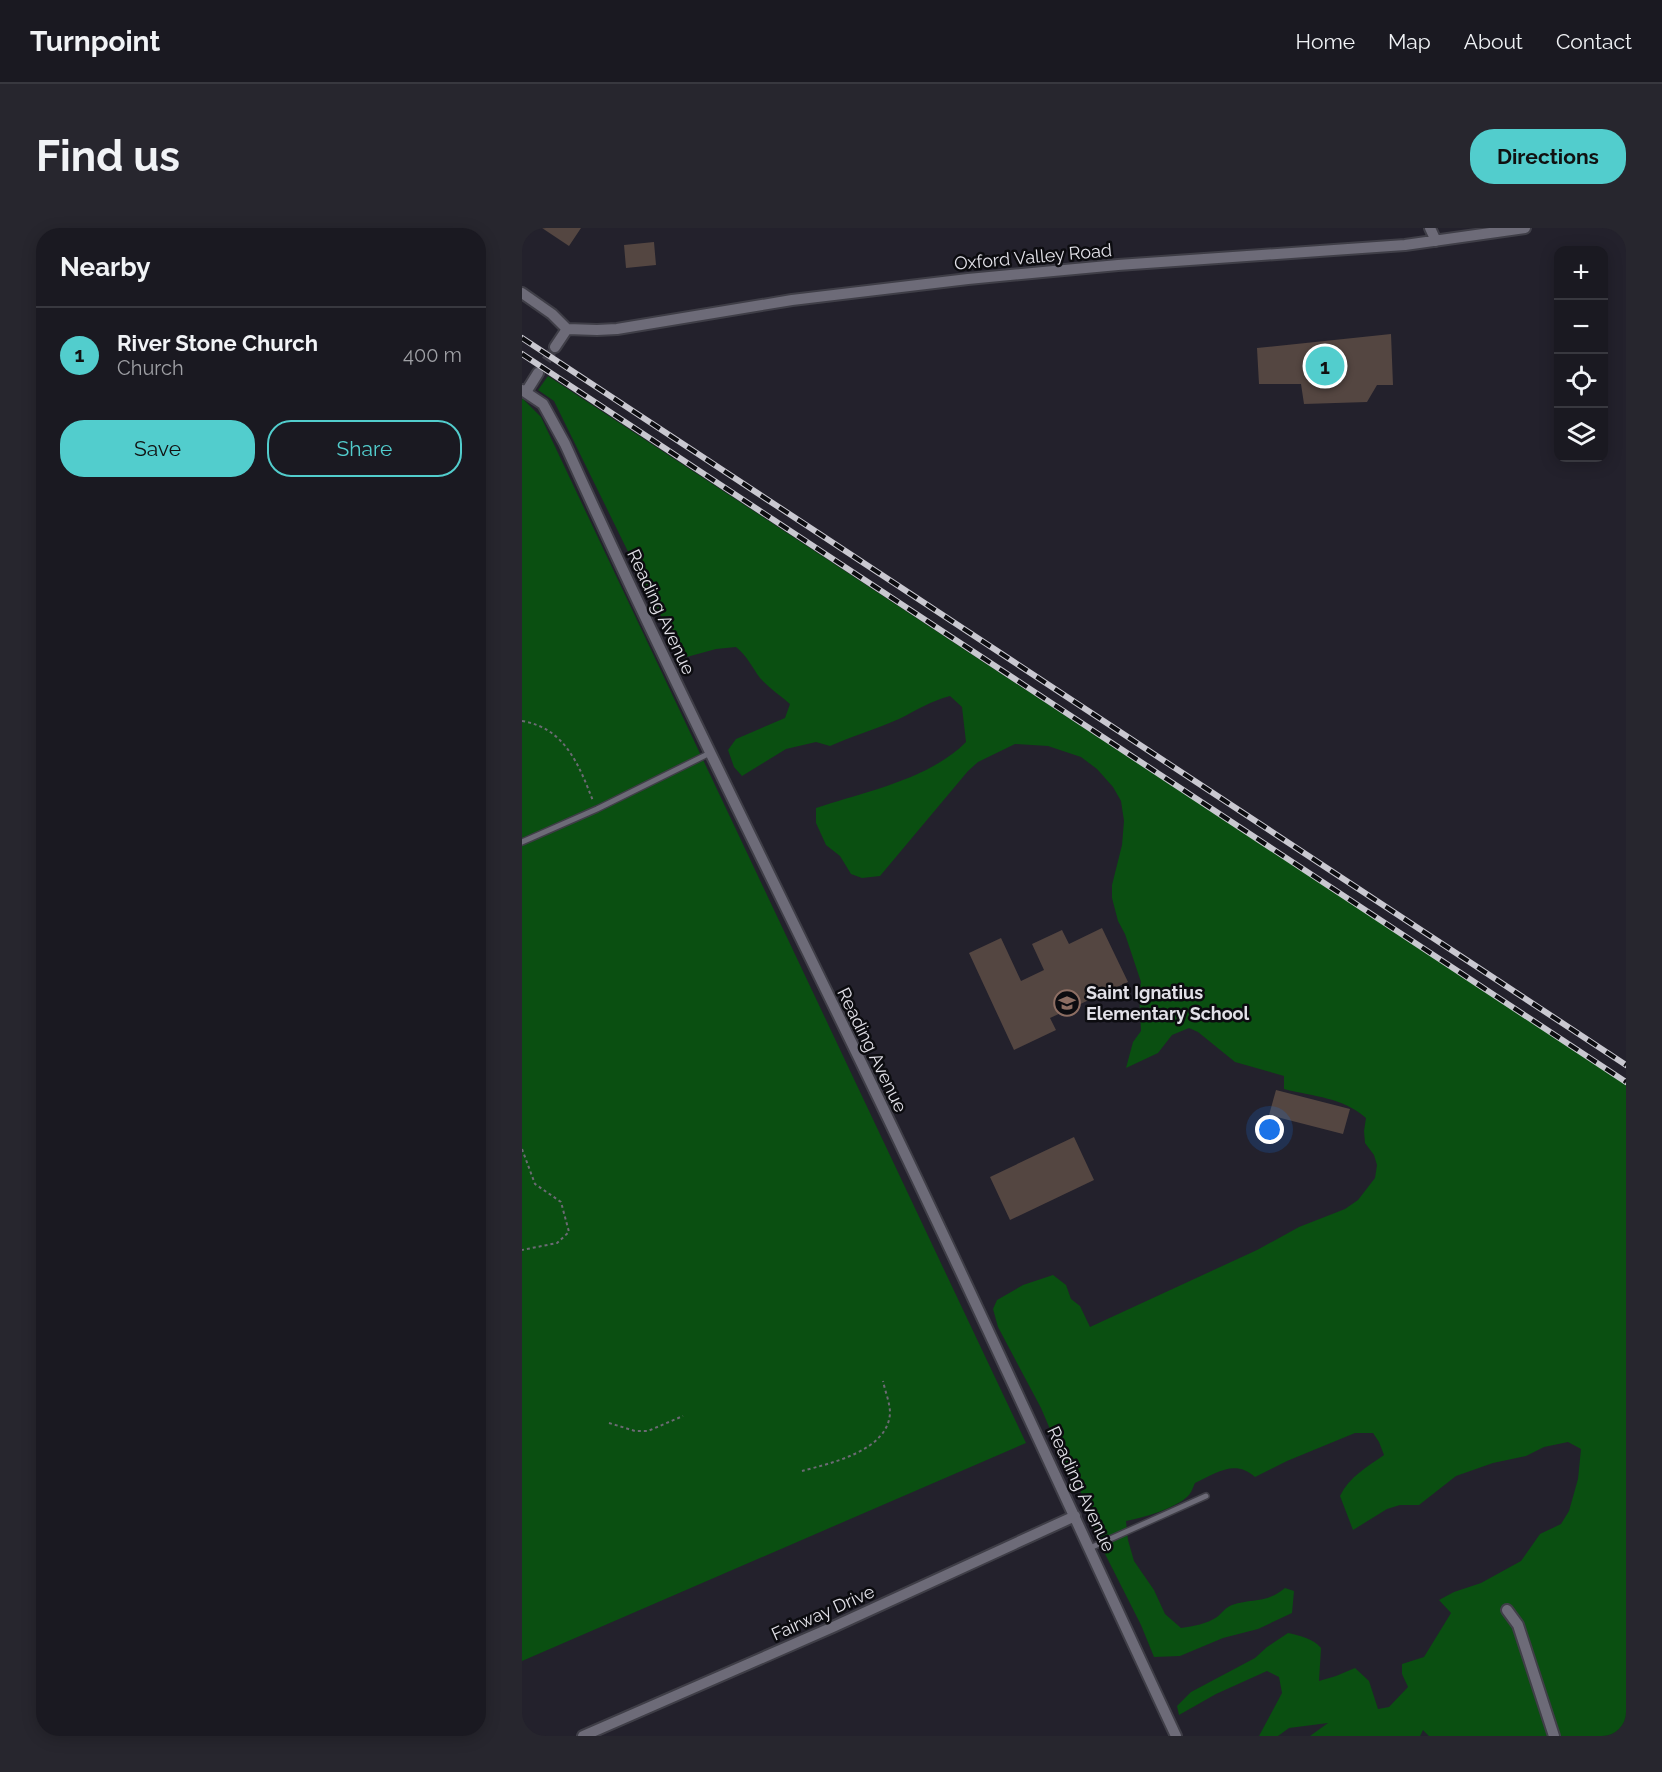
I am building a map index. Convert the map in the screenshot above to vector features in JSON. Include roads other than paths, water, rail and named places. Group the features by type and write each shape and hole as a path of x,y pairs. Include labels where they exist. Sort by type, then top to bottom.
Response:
{"street":[{"path":"1430,228 1436,241"},
{"name":"Oxford Valley Road","path":"567,329 617,329 792,300 968,279 1129,264 1436,241 1525,228"},
{"path":"522,293 552,314 567,329 555,347"},
{"path":"524,391 538,373"},
{"name":"Reading Avenue","path":"524,391 543,404 565,444 710,753 905,1154 1076,1516 1176,1736"},
{"name":"Fairway Drive","path":"583,1736 833,1627 1076,1516"},
{"path":"1506,1610 1518,1625 1554,1736"}],"lane":[{"path":"522,842 597,809 710,753"},
{"path":"1090,1548 1206,1496"}],"tunnel":[{"path":"538,373 555,347"}],"railway":[{"path":"522,338 1626,1065"},
{"path":"522,354 1626,1082"}],"place":[{"name":"River Stone Church","path":"1325,366"},
{"name":"Saint Ignatius Elementary School","path":"1067,1003"}]}
